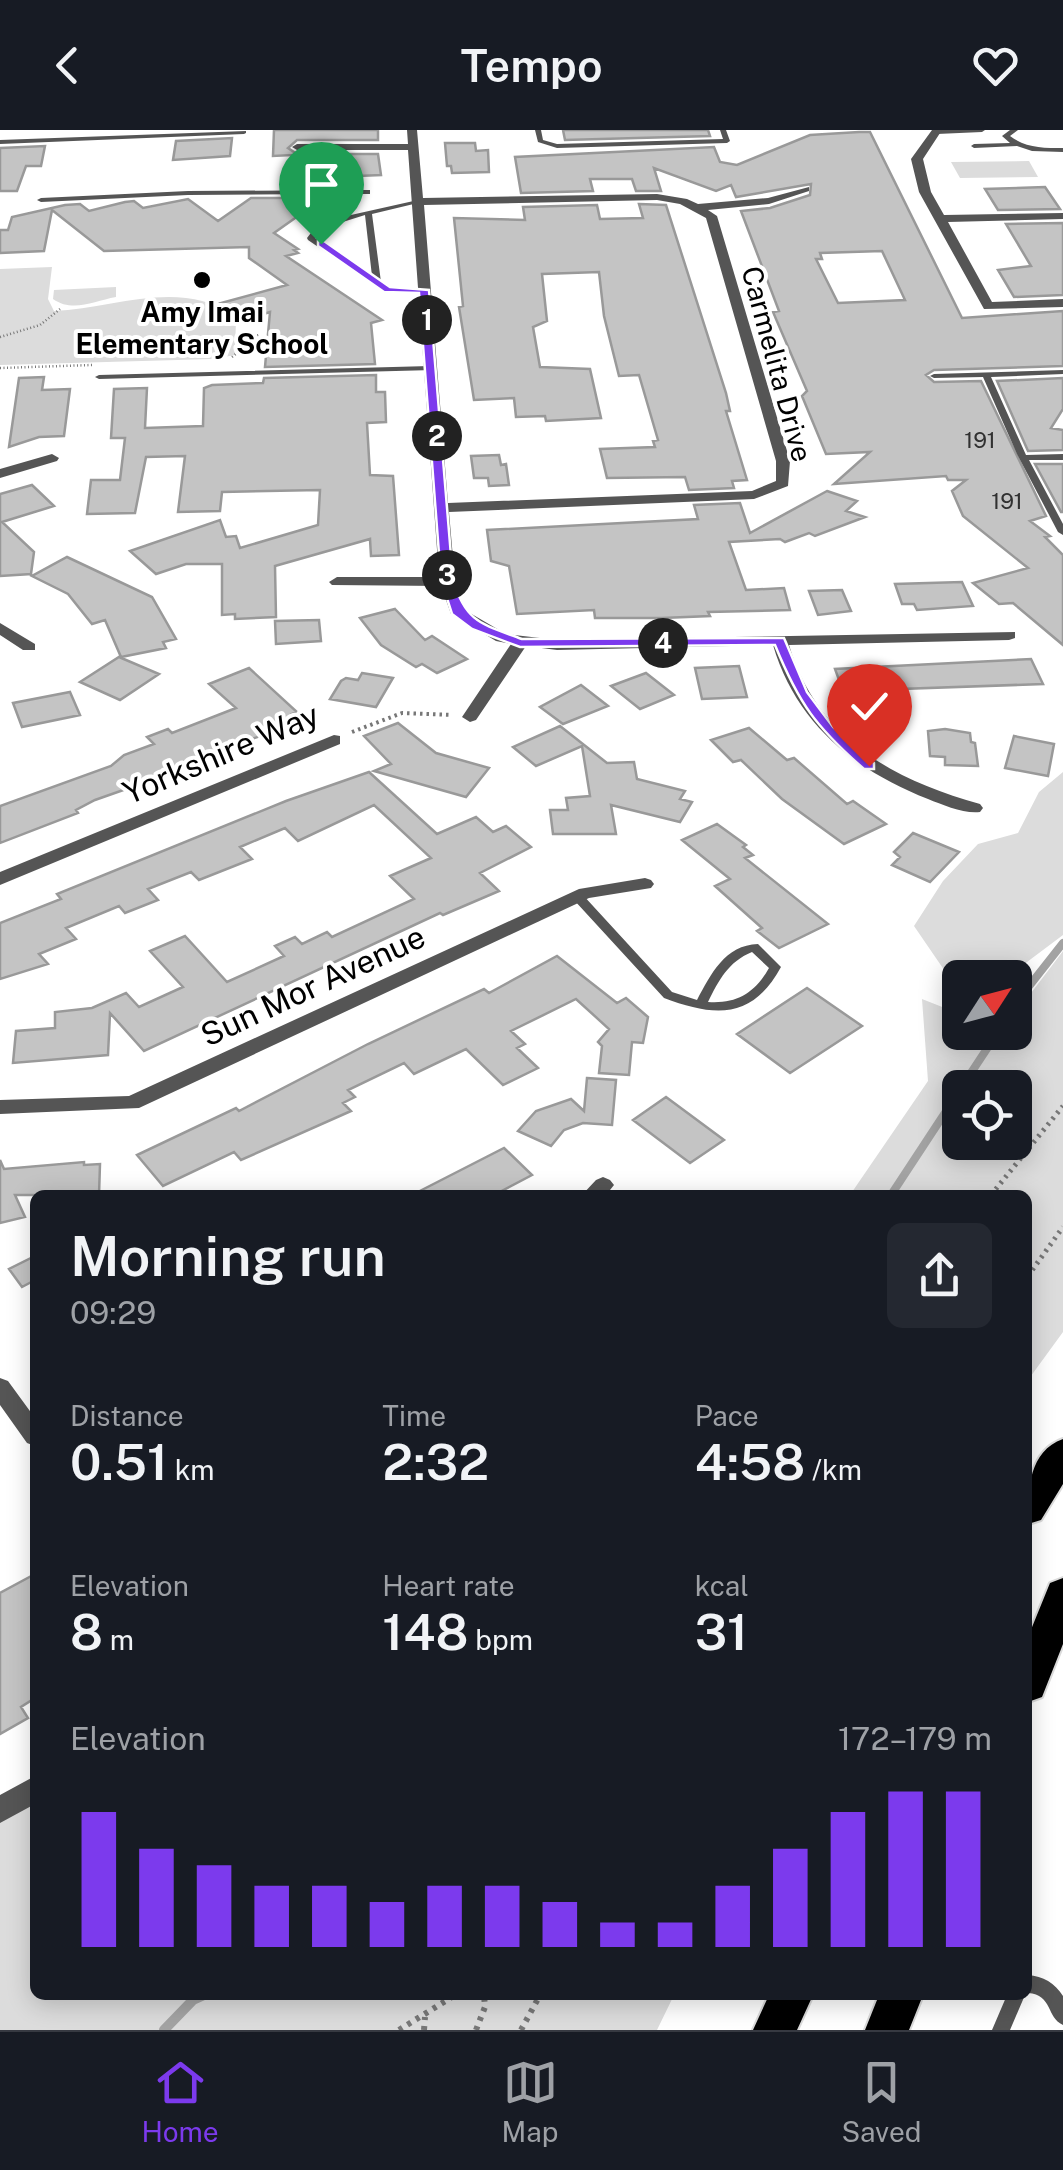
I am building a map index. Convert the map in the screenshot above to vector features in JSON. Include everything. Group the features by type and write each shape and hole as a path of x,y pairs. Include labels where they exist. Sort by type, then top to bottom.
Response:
{"highway":[{"path":"1032,1503 1063,1454"},
{"path":"1032,1674 1063,1594"},
{"path":"776,2030 789,2000"},
{"path":"886,2030 899,2000"}],"street":[{"path":"412,130 447,580 456,612 476,626 520,643 1009,634"},
{"path":"937,131 917,159 924,192 988,306 1063,303"},
{"path":"917,159 954,131"},
{"path":"297,147 414,148"},
{"path":"418,202 657,197 700,207 769,201 804,188"},
{"name":"Carmelita Drive","path":"444,508 754,495 783,482 783,461 711,216 700,207"},
{"path":"940,219 1063,216"},
{"path":"0,474 52,458"},
{"path":"337,582 447,580"},
{"path":"0,628 29,647"},
{"path":"780,641 800,693 828,730 869,766 932,798 974,808"},
{"path":"470,717 520,643"},
{"name":"Yorkshire Way","path":"0,878 334,740"},
{"name":"Sun Mor Avenue","path":"0,1107 132,1103 578,896 645,884"},
{"path":"0,1387 30,1429"},
{"path":"0,1810 30,1791"}],"lane":[{"path":"538,130 540,140 556,146 727,141 723,130"},
{"path":"1005,136 1015,130"},
{"path":"0,142 124,131 244,132"},
{"path":"937,131 981,131 1005,136 1016,145"},
{"path":"974,146 1063,150"},
{"path":"332,192 334,212 340,220"},
{"path":"40,200 188,193 367,192"},
{"path":"418,202 319,227 311,238 387,290 424,290"},
{"path":"368,213 377,283"},
{"path":"99,377 430,368"},
{"path":"934,376 1063,372"},
{"path":"986,375 1023,458 1058,512 1063,532"},
{"path":"1023,458 1063,457"},
{"path":"578,896 668,995 701,1004 728,1010 759,992 774,967 754,947 740,951 725,960 701,1004"},
{"path":"1032,1985 1052,1994 1063,2016"},
{"path":"1001,2030 1014,2000"}],"path":[{"path":"0,337 40,324 60,309"},
{"name":"Yorkshire Way","path":"334,740 402,713 470,717"},
{"path":"996,1190 1063,1106"},
{"path":"1032,1270 1063,1227"},
{"path":"398,2030 425,2018 448,2000"},
{"path":"476,2030 485,2000"},
{"path":"521,2030 537,2000"},
{"path":"424,2030 425,2018"}],"shaded area":[{"path":"1029,161 1038,177 960,178 951,162"},
{"path":"52,267 48,299 54,311 146,298 192,299 215,305 236,317 235,355 213,359 0,365 0,269"},
{"path":"116,287 116,297 84,305 68,305 53,299 54,290"},
{"path":"1063,772 1063,935 1030,960 942,960 942,967 914,926 943,881 978,844 1018,833 1039,792"},
{"path":"1063,951 1063,1332 1032,1375 1032,1190 853,1190 928,1081 922,999 942,1007 942,1050 1032,1050 1032,992"},
{"path":"30,1792 30,2000 672,2000 657,2030 0,2030 0,1810"}],"building":[{"path":"274,130 378,130 378,140 297,140 288,148 297,154 313,154 273,156"},
{"path":"563,130 708,130 710,136 565,140"},
{"path":"870,132 962,318 1063,311 1063,366 934,370 926,375 934,382 981,381 1046,516 1030,521 1050,536 1045,537 1063,555 1063,645 1013,603 999,604 973,583 1028,568 963,516 952,491 966,480 948,480 946,476 834,484 870,452 826,454 802,396 807,391 773,312 779,311 741,211 770,208 810,195 811,184 736,197 731,185 716,191 654,168 661,191 636,191 632,179 590,179 593,191 521,193 515,157 714,147 720,162 737,165 810,135","holes":["882,251 905,300 838,303 816,259 822,259 820,253"]},
{"path":"232,138 230,156 173,160 176,141"},
{"path":"445,143 475,143 476,151 488,150 489,172 452,173 451,166 447,166"},
{"path":"45,146 41,166 26,166 17,191 0,191 0,148"},
{"path":"313,154 378,154 381,175 358,176 358,171 316,173"},
{"path":"1045,187 1060,209 998,210 985,189"},
{"path":"251,198 287,198 305,211 274,233 298,249 294,250 298,253 286,256 382,320 371,323 375,364 265,367 270,312 244,320 221,303 287,285 249,258 249,247 104,251 52,210 44,251 0,253 0,230 8,230 12,217 65,205 80,204 89,211 125,202 134,201 143,208 188,199 218,221"},
{"path":"639,204 666,205 726,393 730,411 726,411 747,480 732,481 734,488 689,490 685,477 607,478 600,449 655,447 653,441 658,440 639,375 619,376 604,316 599,272 542,274 547,321 533,327 540,367 590,369 601,418 546,421 545,416 516,417 514,398 474,400 459,307 463,306 454,218 525,220 523,207 597,205 600,219 643,218"},
{"path":"1063,223 1063,295 1014,297 998,270 1031,266 1006,224"},
{"path":"376,375 376,392 385,392 386,422 367,423 370,475 393,476 399,555 371,556 370,539 275,566 276,617 235,619 235,614 222,615 222,564 186,564 156,574 130,551 220,520 226,537 236,536 240,548 318,525 320,490 222,492 220,511 178,512 185,456 146,457 135,513 87,514 91,480 120,480 125,438 111,438 114,389 147,388 145,428 203,426 204,388 212,385 263,383 264,378"},
{"path":"44,377 42,390 70,389 64,436 39,437 9,447 19,378"},
{"path":"1063,378 1063,409 1051,428 1063,430 1063,450 1028,451 997,381"},
{"path":"499,455 501,465 506,464 509,485 489,486 488,478 474,478 471,456"},
{"path":"1035,464 1063,464 1063,512 1061,512"},
{"path":"32,485 54,506 2,522 34,552 31,574 0,576 0,494"},
{"path":"827,491 857,501 846,511 865,517 815,536 809,533 785,542 729,542 746,590 784,588 790,610 708,612 710,616 662,618 595,618 594,610 517,614 509,566 491,561 487,530 698,519 694,505 740,503 750,533"},
{"path":"67,557 152,597 176,639 163,642 166,648 121,657 105,620 92,624 68,594 32,576"},
{"path":"962,582 973,606 917,610 914,604 902,604 895,584"},
{"path":"842,590 851,611 818,615 809,591"},
{"path":"395,609 425,640 432,636 467,659 437,673 422,664 416,667 381,645 360,618"},
{"path":"319,620 321,641 276,644 275,621"},
{"path":"119,657 159,674 120,700 80,682"},
{"path":"1031,659 1043,684 843,691 835,669"},
{"path":"739,666 747,697 702,699 695,668"},
{"path":"249,668 297,712 292,714 300,722 201,757 203,762 95,800 76,810 78,813 0,843 0,806 111,766 124,755 154,744 147,737 168,729 172,733 236,708 209,684"},
{"path":"362,673 393,678 376,707 330,699 341,681 358,680"},
{"path":"646,673 674,695 640,709 611,686"},
{"path":"581,685 608,706 563,724 540,707"},
{"path":"70,692 80,715 22,727 13,703"},
{"path":"398,723 436,753 489,768 466,797 374,771 391,764 364,736"},
{"path":"560,726 607,763 634,762 637,779 685,791 680,799 692,802 680,822 611,805 616,834 553,834 550,810 568,810 566,798 590,796 582,746 536,766 513,747"},
{"path":"749,728 787,760 794,758 847,804 853,801 886,824 844,844 782,799 741,760 733,762 711,740"},
{"path":"928,731 970,733 978,766 945,765 945,757 930,756"},
{"path":"1014,736 1054,744 1048,776 1005,768"},
{"path":"369,772 437,834 476,817 493,832 506,826 531,847 480,873 499,891 440,913 144,1051 110,1013 108,1055 13,1063 16,1031 55,1028 55,1012 92,1008 126,993 139,1007 183,987 150,951 185,936 227,982 284,956 275,946 295,937 302,944 327,932 332,937 414,899 390,876 431,858 374,805 298,841 285,828 240,847 252,859 199,880 191,872 148,889 158,900 125,913 119,906 66,928 76,939 39,954 48,964 0,979 0,923 61,899 57,894 286,801"},
{"path":"717,824 746,845 743,847 753,855 745,858 828,924 779,948 757,931 762,928 715,886 730,879 682,840"},
{"path":"913,833 959,852 930,882 892,865 900,857 894,852"},
{"path":"557,956 617,1003 626,998 648,1017 643,1043 632,1042 629,1075 599,1073 602,1046 598,1042 609,1029 576,999 511,1031 525,1044 517,1048 538,1068 503,1085 466,1049 414,1074 404,1063 348,1090 355,1097 343,1103 351,1111 241,1160 234,1152 163,1186 137,1155 236,1108 239,1111 484,989 489,993"},
{"path":"807,988 862,1026 790,1073 737,1034"},
{"path":"587,1078 616,1080 612,1125 583,1123 564,1130 551,1146 518,1131 536,1111 571,1099 584,1111"},
{"path":"666,1097 724,1140 690,1163 633,1120"},
{"path":"504,1148 532,1175 504,1190 422,1190"},
{"path":"0,1160 4,1169 100,1164 99,1190 30,1190 30,1195 15,1195 25,1217 0,1223"},
{"path":"30,1258 30,1283 22,1287 9,1269"},
{"path":"30,1577 30,1701 21,1707 28,1718 0,1734 0,1593"}],"waterway":[{"path":"1032,982 1063,943"},
{"path":"973,1070 986,1050"},
{"path":"894,1190 942,1117"},
{"path":"164,2030 193,2000"}],"place":[{"name":"Amy Imai Elementary School","path":"202,280"}],"route":[{"path":"321,244 387,290 424,290 447,580 456,612 476,626 520,643 557,646 780,641 800,693 828,730 869,766"}]}
